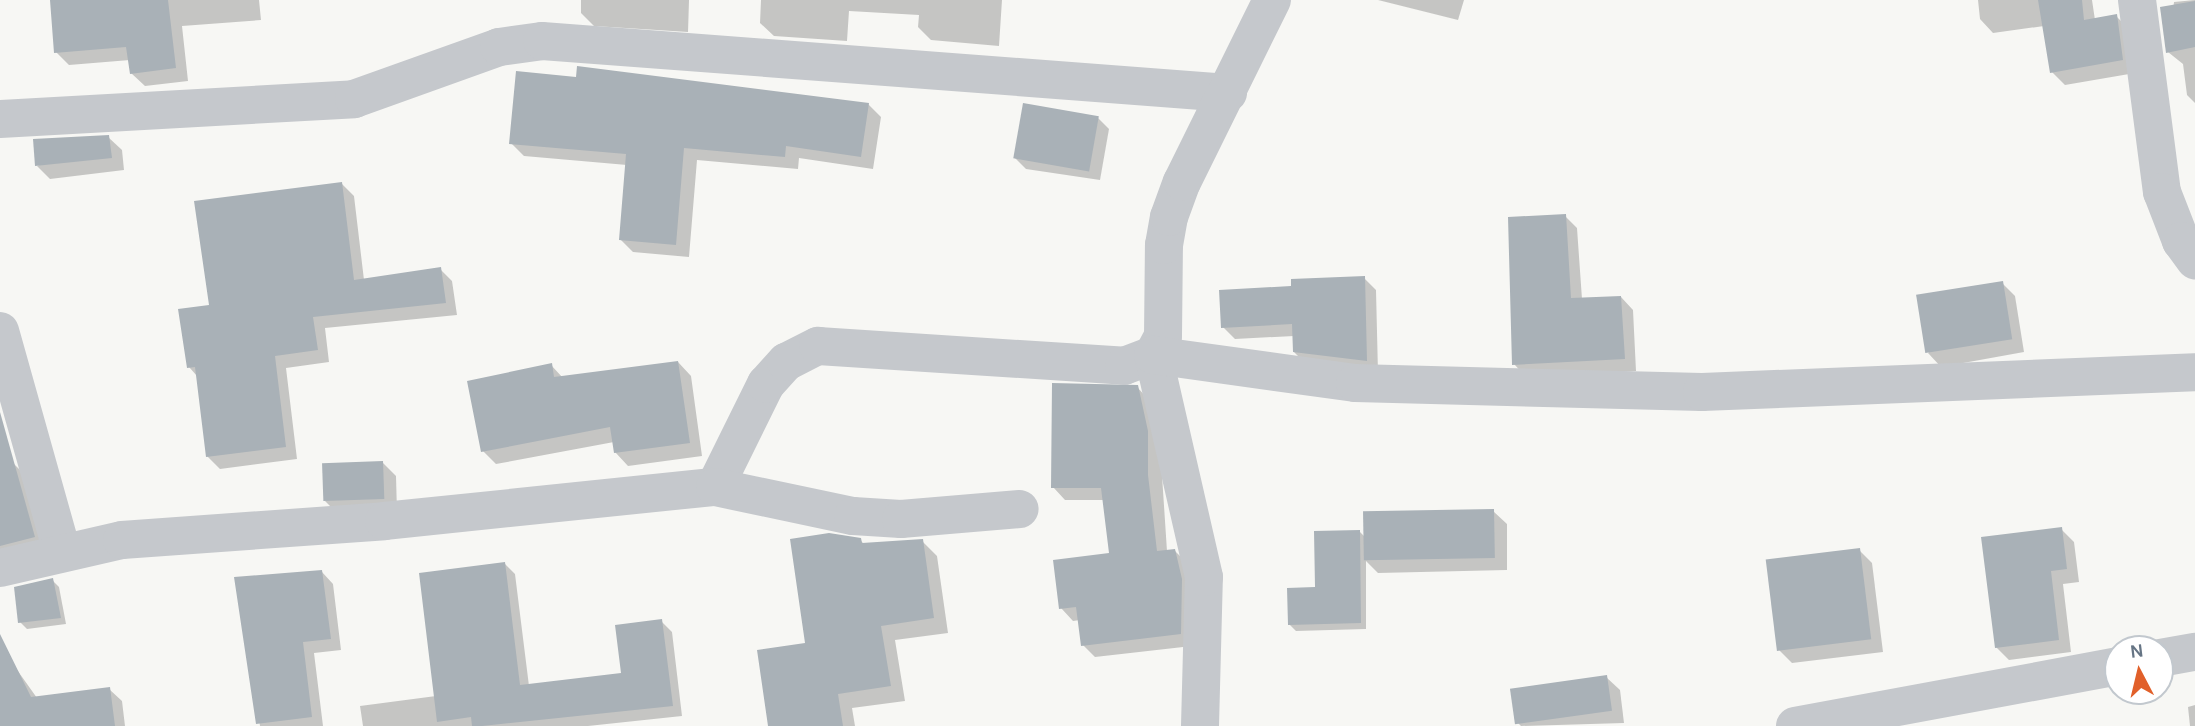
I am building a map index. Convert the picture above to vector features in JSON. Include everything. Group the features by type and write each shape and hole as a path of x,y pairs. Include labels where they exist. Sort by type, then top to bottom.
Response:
{"street":[{"path":"715,487 766,384 786,362 818,346 1111,366 1142,363 1153,355 1163,336 1164,245 1169,217 1182,182 1272,0"},
{"path":"2137,0 2162,192 2181,241 2195,260"},
{"path":"0,119 354,99 499,47 542,41 1228,93"},
{"path":"0,331 62,551"},
{"path":"1153,355 1355,383 1702,392 2195,372"},
{"path":"1153,355 1204,578 1200,726"},
{"path":"0,568 62,551 122,540 384,521 715,487 853,516 901,519 1020,509"},
{"path":"2174,656 2195,652"},
{"path":"1795,726 2104,669"}],"building":[{"path":"50,0 168,0 176,68 130,74 126,47 54,53"},
{"path":"2038,0 2082,0 2084,20 2117,14 2123,60 2050,73"},
{"path":"2195,1 2195,47 2166,53 2160,7"},
{"path":"577,66 869,103 861,157 786,146 785,157 684,148 676,245 619,240 626,154 509,144 516,71 576,77"},
{"path":"1023,103 1099,116 1089,172 1013,158"},
{"path":"109,135 112,158 35,166 33,139"},
{"path":"342,182 354,280 441,267 446,303 313,317 318,350 275,356 286,447 206,457 195,367 187,368 178,309 209,305 194,201"},
{"path":"1566,214 1571,298 1621,296 1625,359 1512,365 1508,217"},
{"path":"1365,276 1367,361 1293,352 1292,324 1221,328 1219,290 1291,286 1291,279"},
{"path":"2003,281 2012,339 1925,353 1916,295"},
{"path":"678,361 690,443 614,453 610,427 481,452 467,381 552,363 554,377"},
{"path":"1052,383 1138,385 1148,431 1148,475 1157,551 1175,549 1182,579 1181,634 1081,646 1076,607 1059,609 1053,560 1109,553 1101,488 1051,488"},
{"path":"0,412 35,537 0,546"},
{"path":"383,461 384,499 323,501 322,463"},
{"path":"1494,509 1495,558 1364,560 1363,511"},
{"path":"2062,527 2067,569 2051,571 2059,640 1995,648 1981,537"},
{"path":"1360,530 1361,623 1288,625 1287,588 1315,587 1314,531"},
{"path":"829,533 861,538 862,543 923,539 934,618 881,626 891,686 838,694 843,726 768,726 757,650 805,643 790,539"},
{"path":"1860,548 1871,639 1777,651 1766,560"},
{"path":"505,562 520,685 621,673 615,625 662,619 673,706 482,726 472,726 471,717 437,722 419,573"},
{"path":"322,570 331,639 303,642 312,717 256,724 234,577"},
{"path":"53,578 61,618 18,623 14,587"},
{"path":"0,634 31,697 110,687 115,726 0,726"},
{"path":"1607,675 1612,711 1515,724 1510,689"}]}
